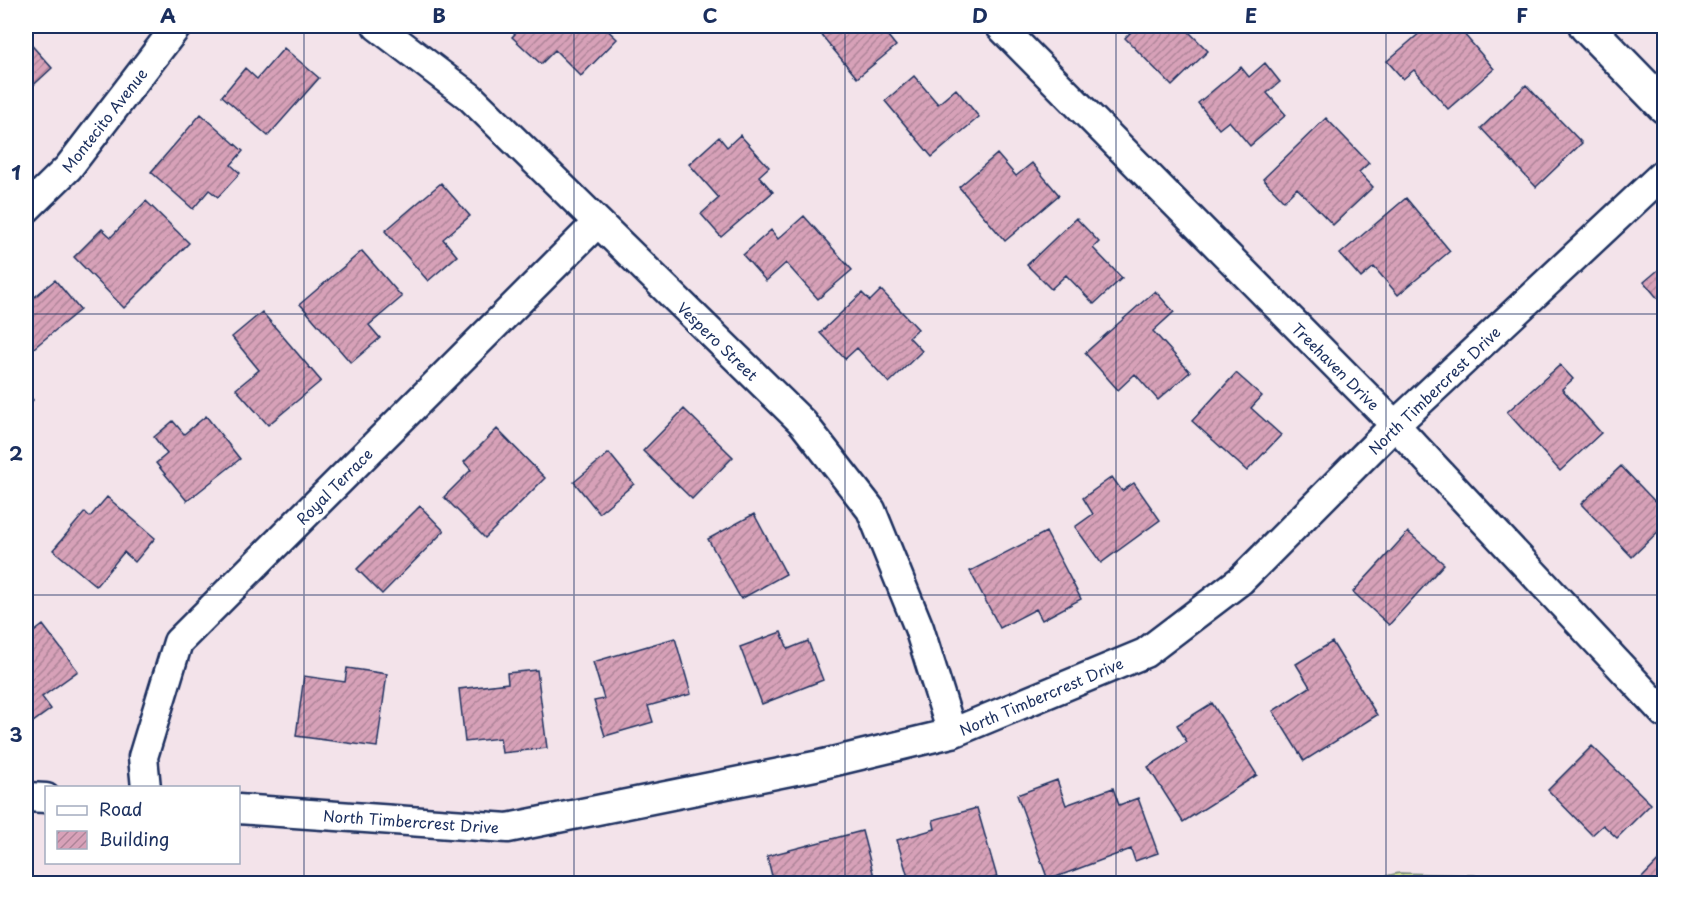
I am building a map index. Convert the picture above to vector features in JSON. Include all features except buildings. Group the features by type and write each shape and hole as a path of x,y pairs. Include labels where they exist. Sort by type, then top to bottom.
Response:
{"street":[{"name":"Montecito Avenue","path":"26,209 68,168 177,26"},
{"name":"Vespero Street","path":"377,26 470,97 803,423 870,510 919,628 952,733"},
{"name":"Treehaven Drive","path":"999,26 1395,425 1665,713"},
{"path":"1586,26 1665,106"},
{"name":"North Timbercrest Drive","path":"240,809 508,828 815,766 952,733 1145,652 1241,580 1395,425 1665,173"},
{"name":"Royal Terrace","path":"146,786 143,757 178,642 597,223"},
{"path":"26,797 45,798"}],"green space":[{"path":"1399,873 1475,875 1483,883 1356,883"}]}
